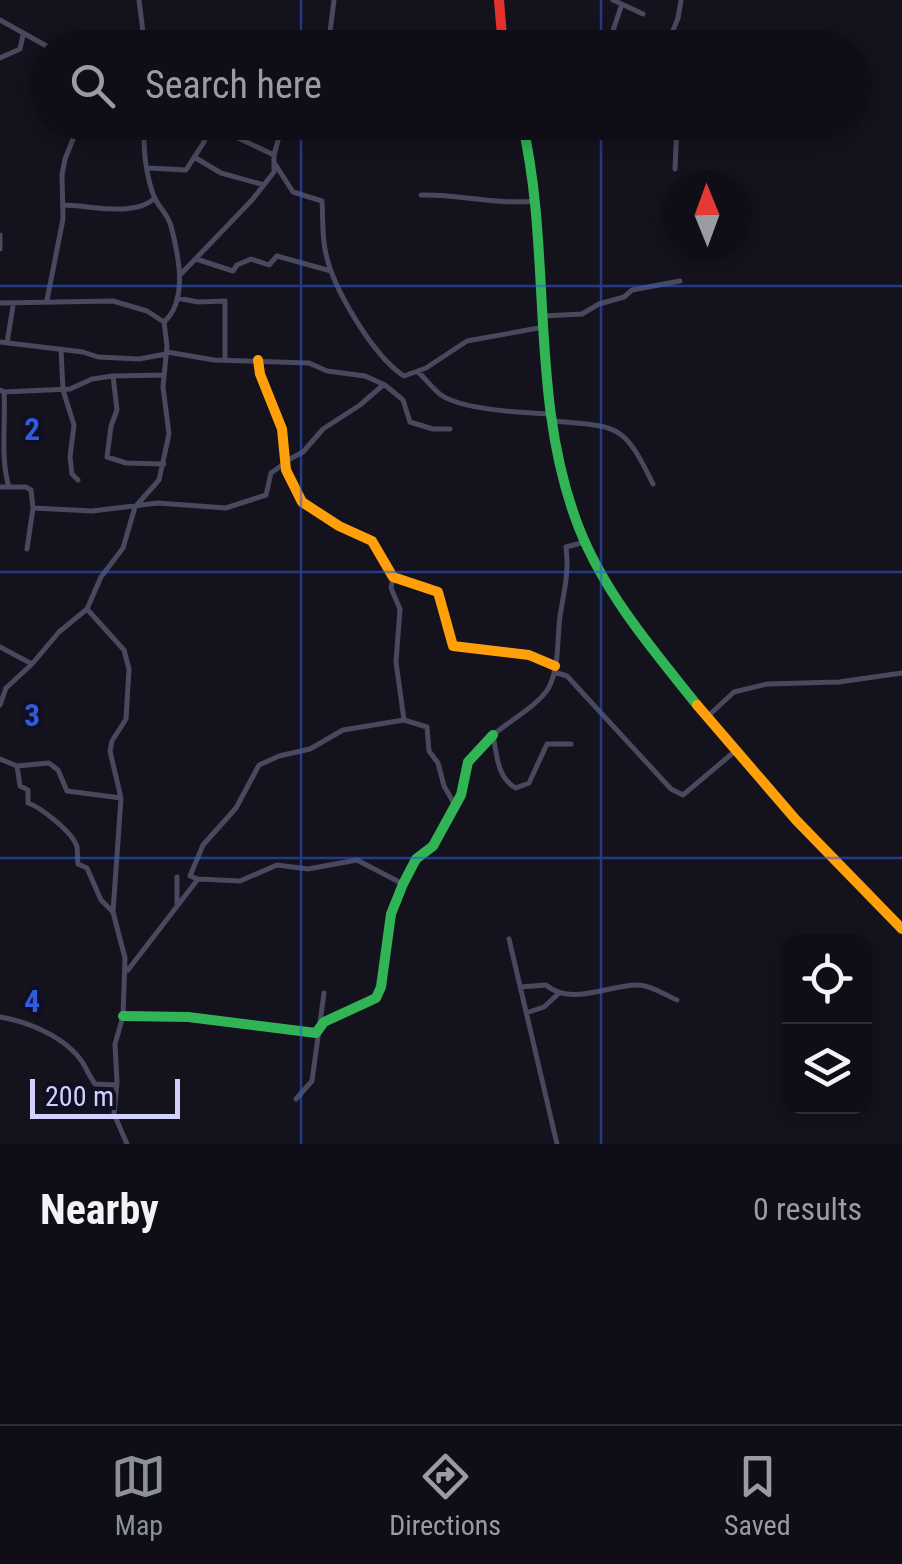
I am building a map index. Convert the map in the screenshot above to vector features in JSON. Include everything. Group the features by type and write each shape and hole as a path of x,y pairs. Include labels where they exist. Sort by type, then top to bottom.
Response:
{"street":[{"path":"139,0 143,30"},
{"path":"330,30 334,0"},
{"path":"499,0 502,30"},
{"path":"613,0 643,14"},
{"path":"673,30 681,0"},
{"path":"613,30 622,4"},
{"path":"0,20 30,38"},
{"path":"0,58 20,48 23,35"},
{"path":"47,300 63,219 65,159 73,140"},
{"path":"143,140 155,198 170,225 180,275 171,316 164,322"},
{"path":"148,168 186,170 203,140"},
{"path":"244,140 274,155"},
{"path":"180,275 264,186 274,172 278,140"},
{"path":"527,140 552,418 566,488 584,542 615,598 734,752 802,829 902,929"},
{"path":"675,168 676,140"},
{"path":"194,157 221,173 264,186"},
{"path":"275,164 293,192 322,201 324,247 331,272 369,339 388,366 404,376 418,372 467,342 582,314 632,290 680,281"},
{"path":"421,195 507,204 535,201"},
{"path":"62,204 93,205 100,209 146,207 155,198"},
{"path":"0,234 0,249"},
{"path":"196,260 233,271 238,264 251,259 269,265 278,256 331,272"},
{"path":"176,298 225,302 225,359"},
{"path":"0,302 14,305 47,300 113,301 164,322"},
{"path":"14,305 4,342 103,358 139,359 167,353 309,363 383,384 403,400 413,424 432,430 450,429"},
{"path":"0,705 6,688 59,632 87,609 101,576 123,548 135,508 160,480 169,434 165,419 164,322"},
{"path":"61,349 63,390 74,426 70,457 73,476 78,480"},
{"path":"258,360 282,429 291,484 302,502 339,526 372,540 393,577 391,588 400,609 396,662 404,720"},
{"path":"418,372 439,393 462,404 617,430 636,449 653,484"},
{"path":"10,486 2,391 63,390 92,378 164,375"},
{"path":"114,376 118,410 111,426 107,456 126,463 164,464"},
{"path":"33,508 92,511 158,503 226,508 266,494 271,474 383,384"},
{"path":"0,486 31,490 33,508 27,549"},
{"path":"316,1033 324,1022 376,998 381,987 390,914 416,859 433,846 461,795 468,762 493,735 540,699 555,669 561,608 568,585 566,547 584,542"},
{"path":"393,577 438,592 454,646 529,655 567,676 671,789 684,795 734,752"},
{"path":"87,609 124,650 129,669 126,718 110,752 121,798 113,912 126,973 115,1044 114,1114 127,1144"},
{"path":"0,647 32,664"},
{"path":"707,717 734,692 767,684 838,682 902,673"},
{"path":"403,884 357,860 308,869 277,865 240,881 190,876 194,859 210,833 236,808 260,766 279,756 310,749 343,730 404,720 427,727 429,751 438,763 454,805"},
{"path":"493,735 499,767 511,787 516,788 529,783 547,744 571,744"},
{"path":"0,759 17,766 49,763 58,770 67,791 121,798"},
{"path":"17,766 20,786 28,790 28,803 38,806 66,830 77,848 78,864 87,868 101,900 113,912"},
{"path":"177,877 177,906"},
{"path":"126,973 198,879"},
{"path":"509,939 557,1144"},
{"path":"520,987 546,985 558,994 640,985 677,1000"},
{"path":"296,1099 312,1081 324,994"},
{"path":"526,1014 544,1007 558,994"},
{"path":"122,1016 188,1017 316,1033"},
{"path":"0,1017 26,1022 58,1040 81,1060 95,1084 117,1085"}],"traffic: fast":[{"path":"525,140 537,223 547,377 563,479 579,528 602,576 631,621 697,705"},
{"path":"123,1016 188,1017 316,1033 324,1022 376,998 391,914 403,884 416,859 433,846 461,795 468,762 493,735"}],"traffic: slow":[{"path":"258,360 282,429 286,470 302,502 372,541 393,577 438,592 453,646 529,655 555,666"},
{"path":"697,705 796,820 902,929"}],"traffic: jam":[{"path":"499,0 502,30"}]}
